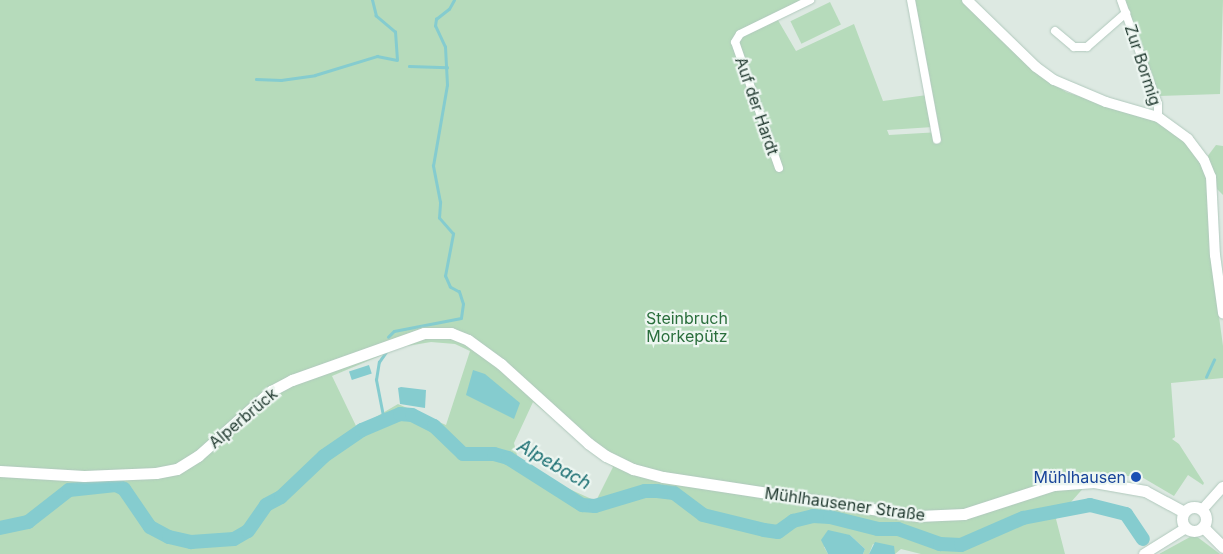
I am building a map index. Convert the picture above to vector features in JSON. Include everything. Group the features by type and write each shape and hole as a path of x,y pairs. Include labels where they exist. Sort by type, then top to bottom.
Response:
{"main road":[{"name":"Alperbrück","path":"0,470 84,476 156,473 177,469 198,456 272,391 292,380 424,333 450,333 468,340 526,386"},
{"name":"Mühlhausener Straße","path":"526,386 588,443 606,456 633,469 663,477 918,516 964,514 1054,485 1094,482 1145,491 1184,512"},
{"path":"1192,507 1202,510 1206,520 1203,527 1194,531 1186,528 1182,518 1184,512 1192,507"},
{"path":"1203,527 1223,547"}],"street":[{"name":"Auf der Hardt","path":"779,168 735,42 740,34 810,0"},
{"path":"911,0 937,140"},
{"path":"967,0 1036,67 1054,80 1106,102 1158,117 1188,139 1204,160 1211,177 1215,255 1223,313"},
{"name":"Zur Bormig","path":"1121,0 1158,104 1158,117"},
{"name":"Zur Bormig","path":"1055,31 1074,46 1087,47 1126,13"},
{"path":"1202,510 1223,487"},
{"path":"1144,554 1186,528"}],"green space":[{"name":"Steinbruch Morkepütz","path":"0,0 800,0 775,15 796,51 854,24 883,101 927,95 933,127 887,130 889,135 940,132 915,0 962,0 1038,74 1066,92 1158,122 1187,143 1200,162 1207,181 1211,258 1223,346 1223,378 1171,383 1175,437 1172,439 1179,444 1204,483 1203,485 1188,475 1174,496 1140,476 1094,476 1056,519 1065,554 921,554 901,549 895,554 873,544 869,554 863,554 865,549 850,535 824,547 828,554 0,554","holes":["431,342 455,344 470,351 446,425 398,404 357,428 332,376 401,347","533,402 613,467 596,501 520,467 514,443"]},
{"path":"1124,0 1223,0 1220,94 1159,96"},
{"path":"830,2 841,24 801,44 790,21"},
{"path":"1216,145 1223,146 1223,195 1217,189 1207,157"},
{"path":"1196,536 1220,554 1159,554 1190,537"}],"water":[{"path":"369,365 372,374 352,380 349,371"},
{"path":"473,370 485,374 520,403 514,419 466,395"},
{"path":"398,388 426,390 425,408 400,404"},
{"path":"828,530 850,535 865,549 863,554 828,554 821,540"},
{"path":"875,542 894,546 895,554 869,554"}],"waterway":[{"path":"256,79 281,80 315,75 377,56 397,60 395,32 376,16 372,0"},
{"path":"388,337 394,331 461,318 463,304 459,292 450,287 445,276 453,234 439,218 440,202 433,166 447,85 445,47 435,26 436,19 449,9 454,0"},
{"path":"409,66 447,67"},
{"path":"384,421 376,380 379,362 386,352"},
{"path":"1206,377 1214,360"},
{"name":"Alpebach","path":"0,528 28,522 69,490 116,485 124,489 150,527 169,537 191,542 234,539 248,531 266,505 281,497 324,456 362,430 400,414 412,415 434,426 463,454 494,454 508,458 582,505 595,506 645,491 657,491 674,493 703,515 764,530 778,532 793,521 813,516 830,517 878,529 898,529 940,544 961,545 1023,518 1090,505 1126,514 1143,539"}],"place":[{"name":"Mühlhausen","path":"1136,477"}]}
